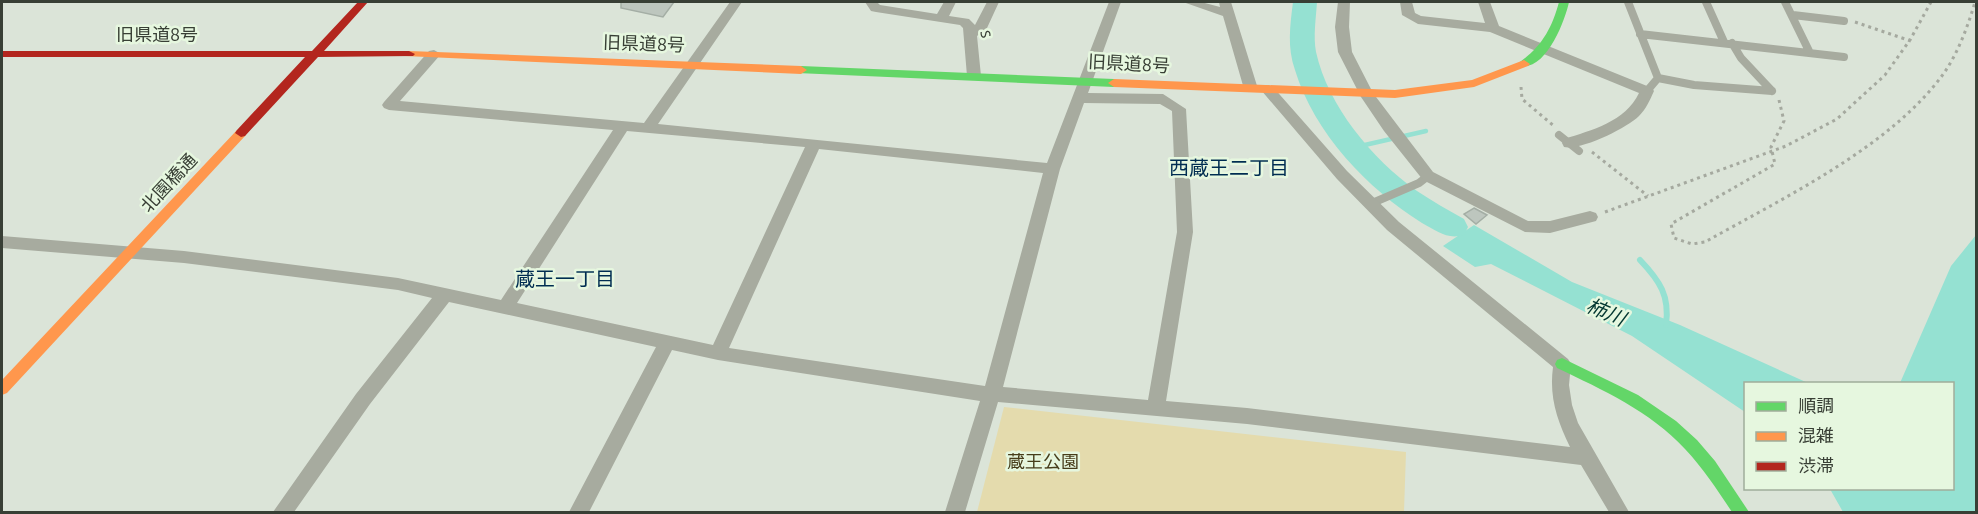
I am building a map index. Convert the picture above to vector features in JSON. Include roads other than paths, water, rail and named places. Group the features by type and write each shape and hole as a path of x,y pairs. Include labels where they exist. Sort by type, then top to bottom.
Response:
{"street":[{"name":"北園橋通","path":"2,389 292,75 318,51 363,2"},
{"path":"648,128 695,64 736,2"},
{"name":"s","path":"871,2 876,8 964,22 970,27 974,76"},
{"path":"941,18 950,2"},
{"path":"970,35 980,28 993,2"},
{"path":"955,513 992,393 1052,169 1115,2"},
{"path":"1189,2 1226,7 1251,89"},
{"path":"1344,2 1342,27 1345,52 1360,94 1406,150 1424,180 1525,226 1540,229 1557,228 1590,217"},
{"path":"1406,2 1409,15 1418,20 1493,27 1647,91 1638,110 1622,122 1569,143"},
{"path":"1484,2 1493,27"},
{"path":"1360,94 1395,94 1460,87 1508,71 1544,50 1561,26 1564,2"},
{"name":"旧県道8号","path":"2,54 318,51 434,54 1085,80 1360,94"},
{"path":"434,54 389,105 814,143 1052,169"},
{"path":"1268,90 1374,202 1562,364 1638,403 1669,424 1714,473 1741,513"},
{"path":"1080,98 1163,99 1179,109 1185,232 1156,408"},
{"path":"506,306 623,126"},
{"path":"718,353 814,143"},
{"path":"2,242 289,269 446,293 718,353 992,393 1347,427 1585,457"},
{"path":"284,513 363,399 446,293"},
{"path":"579,513 667,342"},
{"path":"1562,364 1559,386 1566,417 1585,457 1619,513"}],"lane":[{"path":"1628,2 1659,78"},
{"path":"1706,2 1728,43 1772,91"},
{"path":"1785,2 1810,53"},
{"path":"1793,15 1844,21"},
{"path":"1640,34 1844,57"},
{"path":"1659,78 1694,85 1772,91"},
{"path":"1647,91 1659,78"},
{"path":"1374,202 1424,180"}],"water":[{"path":"1474,225 1572,282 1680,325 1806,382 1744,382 1744,411 1632,336 1491,264 1475,267 1443,246"},
{"path":"1976,235 1976,512 1843,512 1831,490 1954,490 1954,382 1900,382 1951,266"}],"waterway":[{"name":"柿川","path":"1305,2 1302,46 1308,71 1317,91 1342,132 1390,185 1406,198 1453,227"},
{"path":"1356,147 1426,131"},
{"path":"1640,260 1658,282 1665,297 1666,325"}],"district":[{"name":"西蔵王二丁目","path":"1229,168"},
{"name":"蔵王一丁目","path":"565,279"}],"park label":[{"name":"蔵王公園","path":"1043,462"}]}
